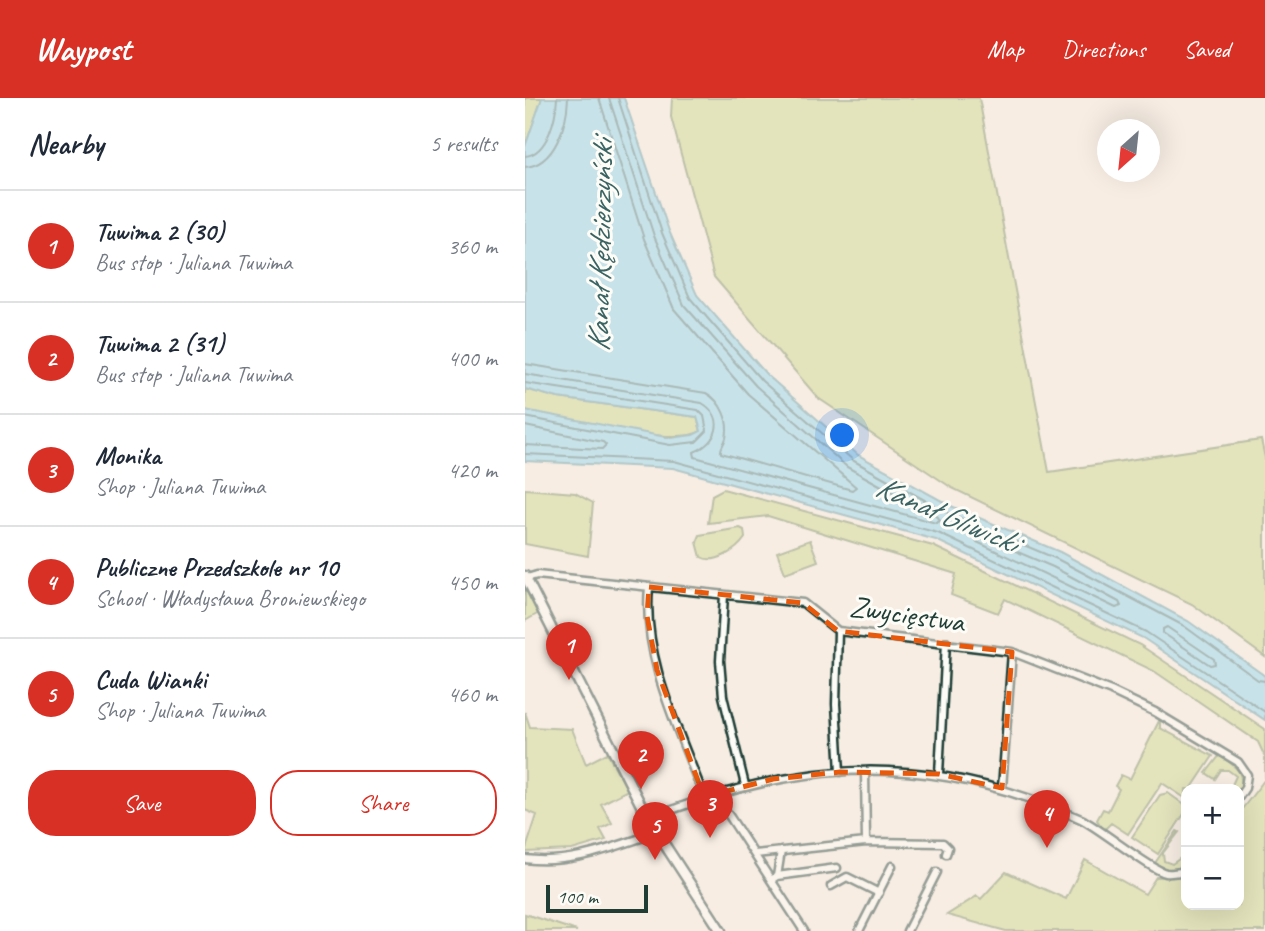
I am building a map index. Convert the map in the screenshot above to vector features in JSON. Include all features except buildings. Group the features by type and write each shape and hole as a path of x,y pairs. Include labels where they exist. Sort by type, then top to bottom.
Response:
{"street":[{"name":"Zwycięstwa","path":"526,578 537,575 803,603 838,631 946,642 1012,653 1089,681 1155,712 1238,762 1247,775 1244,790"},
{"path":"526,578 648,819 721,931"},
{"path":"649,587 646,616 657,670 704,797"},
{"path":"724,595 720,661 723,696 745,785"},
{"path":"838,631 836,704 840,772"},
{"path":"940,774 946,642"},
{"path":"1002,788 1012,653"},
{"path":"865,771 866,842"},
{"path":"648,819 715,793 745,785 840,772 940,774 1002,788 1093,825 1165,873 1181,872"},
{"path":"715,793 774,878 804,931"},
{"path":"525,859 560,861 607,850 656,833"},
{"path":"755,854 866,842 943,843 948,848 946,854"},
{"path":"774,878 781,851"},
{"path":"859,931 893,866"},
{"path":"774,878 804,876 837,868"},
{"path":"907,931 937,872"},
{"path":"831,886 847,877 879,893"}],"highlighted area":[{"path":"649,587 803,603 838,631 1012,652 1002,788 939,774 840,772 773,779 704,797 657,670 647,616"}],"green space":[{"path":"525,98 542,98 525,147"},
{"path":"672,98 979,98 1049,472 1261,440 1265,458 1265,657 1192,604 952,488 818,398 714,277 671,117"},
{"path":"525,389 558,398 697,417 701,431 688,435 647,434 538,414 525,410"},
{"path":"525,489 575,493 593,503 588,556 525,544"},
{"path":"723,489 933,546 1140,645 1265,729 1265,757 1258,742 1154,671 1005,599 998,613 951,595 956,574 768,516 708,523 712,495"},
{"path":"740,528 744,530 745,538 737,547 719,558 701,557 697,542 700,535"},
{"path":"810,540 818,561 785,573 777,552"},
{"path":"525,577 544,610 525,621"},
{"path":"525,712 530,727 572,729 586,764 607,753 628,790 601,804 612,823 600,829 606,840 572,850 525,852 537,815 525,810"},
{"path":"1160,719 1160,728 1213,756 1194,784 1181,784 1181,795 1162,783 1128,834 1111,823 1104,830 1097,820 1103,809 1108,811 1119,789 1115,786 1121,775 1130,779"},
{"path":"1220,755 1240,774 1241,784 1232,784 1236,776 1228,770 1221,770 1215,779 1206,773"},
{"path":"1265,779 1265,931 1006,931 947,915 977,896 981,899 1006,872 1066,899 1085,860 1145,894 1156,877 1181,876 1181,910 1244,910 1244,806"},
{"path":"1168,793 1181,802 1181,819 1158,854 1132,837 1160,795"},
{"path":"1177,831 1179,832 1163,853 1164,861 1172,864 1181,858 1181,866 1170,869 1155,863"},
{"path":"525,914 577,931 525,931"}],"water":[{"path":"542,98 624,98 669,231 697,295 767,375 858,455 951,506 1060,552 1188,621 1265,676 1265,720 1143,638 936,540 673,468 525,461 525,410 671,438 701,431 697,417 558,398 525,389 525,147"}],"place":[{"name":"Tuwima 2 (30)","path":"569,680"},
{"name":"Tuwima 2 (31)","path":"641,789"},
{"name":"Monika","path":"710,838"},
{"name":"Publiczne Przedszkole nr 10","path":"1047,848"},
{"name":"Cuda Wianki","path":"655,860"}],"water label":[{"name":"Kanał Kędzierzyński","path":"600,246"},
{"name":"Kanał Gliwicki","path":"947,514"}]}
